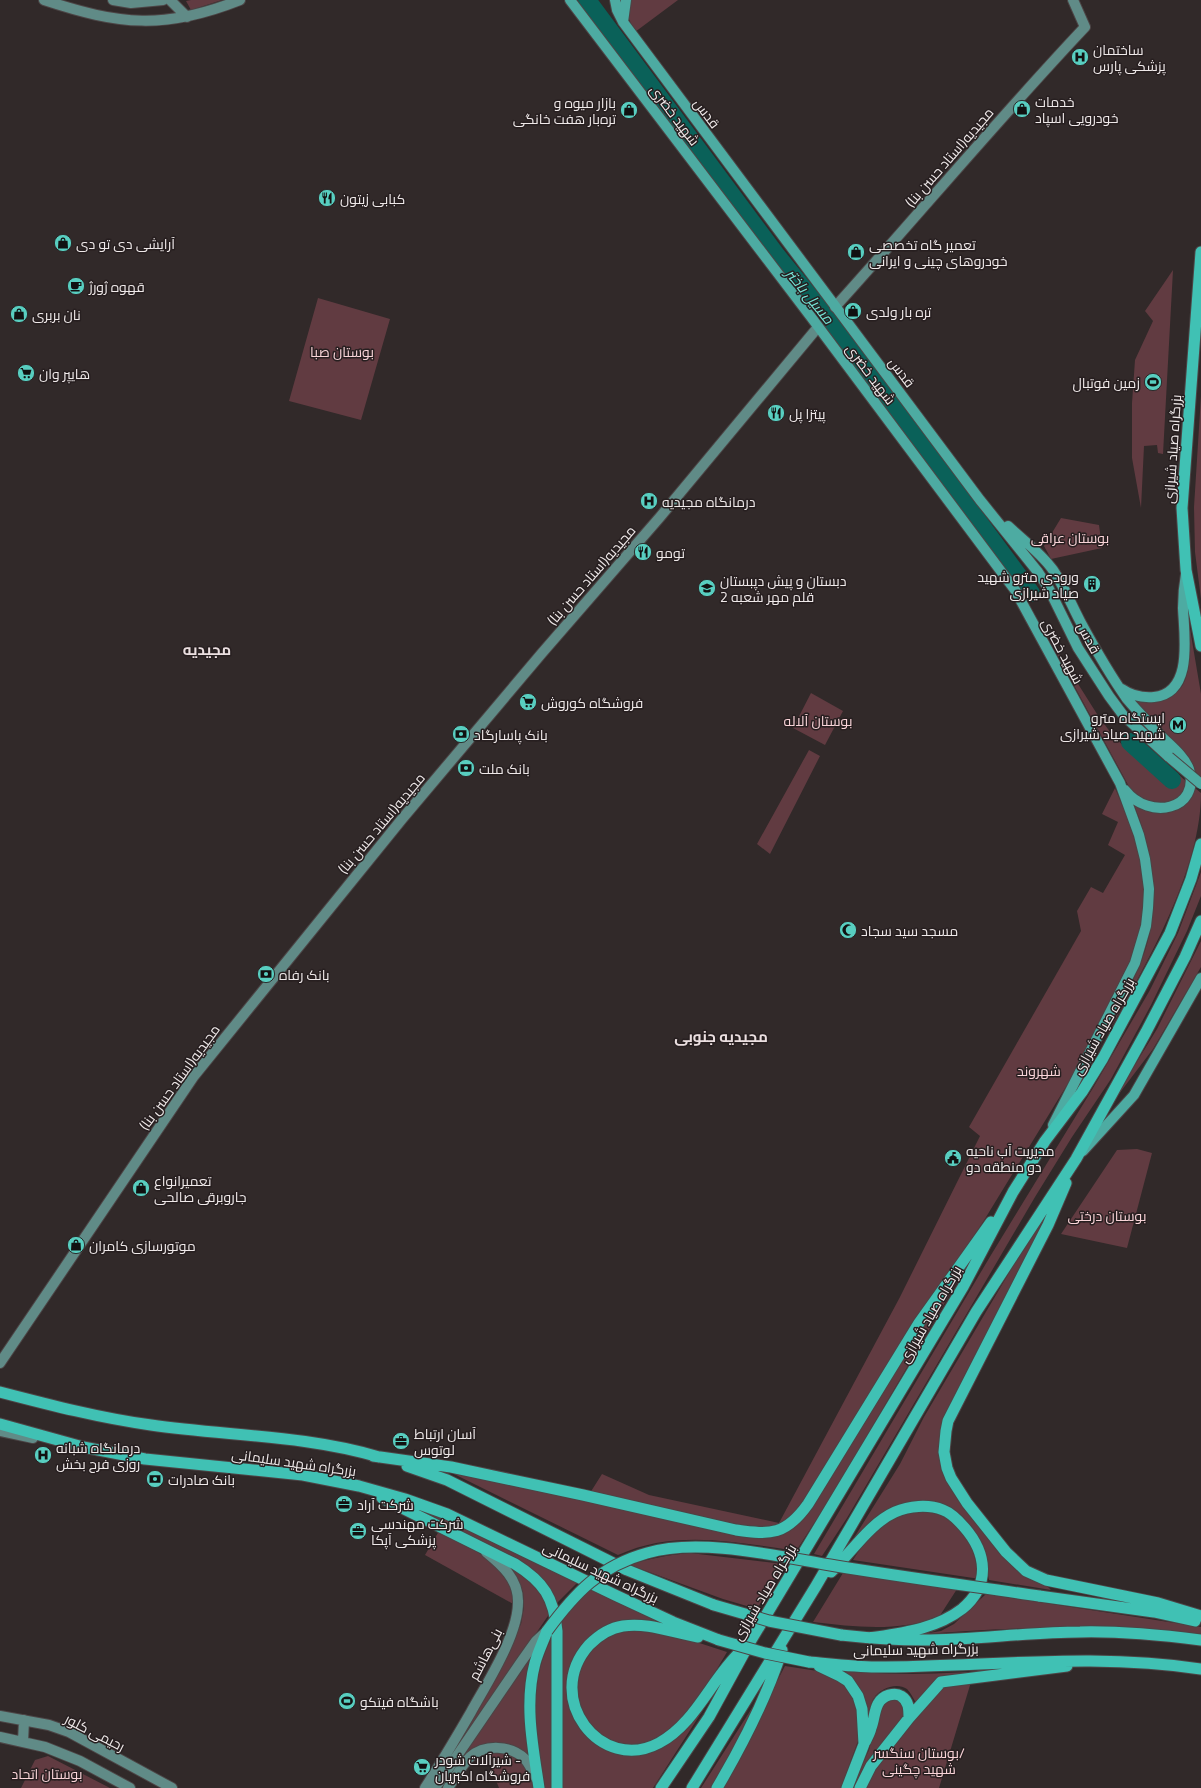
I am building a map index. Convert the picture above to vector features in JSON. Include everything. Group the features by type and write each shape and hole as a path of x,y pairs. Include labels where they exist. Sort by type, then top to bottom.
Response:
{"highway":[{"name":"بزرگراه صیاد شیرازی","path":"1201,252 1182,508 1186,570 1201,646"},
{"name":"بزرگراه صیاد شیرازی","path":"662,1788 709,1717 750,1642 860,1462 963,1287 1013,1192 1045,1141 1082,1092 1148,977 1173,926 1191,879 1201,844"},
{"path":"692,1788 816,1586 976,1312 1076,1159 1146,1032 1185,957 1201,921"},
{"path":"1076,1159 1048,1225 948,1421 944,1441 946,1468 967,1503 1006,1552 1026,1571 1046,1580 1158,1603 1201,1616"},
{"path":"0,1392 80,1413 137,1423 316,1443 373,1456 451,1467 736,1530 754,1533 778,1531 788,1526 798,1518 919,1323 1013,1192"},
{"name":"بزرگراه شهید سلیمانی","path":"0,1424 83,1447 145,1459 271,1471 359,1486 405,1499 447,1514 615,1596 673,1622 719,1640 766,1653 809,1662 874,1667 1055,1660 1101,1660 1154,1662 1201,1669"},
{"name":"بزرگراه شهید سلیمانی","path":"373,1456 447,1480 627,1570 714,1605 768,1621 841,1635 870,1638 923,1640 1080,1632 1135,1633 1201,1640"},
{"path":"359,1486 515,1564 531,1574 544,1587 553,1605 557,1631 557,1788"},
{"path":"816,1586 847,1557 872,1528 893,1513 904,1509 931,1507 943,1510 956,1518 972,1537 982,1560 982,1580 978,1590 962,1609 928,1627 870,1638"},
{"path":"538,1785 530,1724 531,1684 535,1663 547,1631 584,1586 609,1569 646,1553 664,1549 686,1547 738,1551 1154,1612 1201,1622"},
{"path":"719,1640 640,1626 622,1626 606,1631 585,1650 575,1667 572,1685 572,1698 577,1714 589,1732 609,1745 629,1750 650,1747 668,1738 686,1720 732,1659 750,1642"},
{"path":"717,1788 740,1748 769,1688 787,1634"},
{"path":"860,1788 871,1766 909,1718 941,1682 1020,1673 1101,1660"},
{"path":"809,1662 840,1676 855,1689 863,1715 864,1744"},
{"path":"847,1788 871,1728 876,1706 883,1698 892,1694 900,1695 909,1705 909,1718"}],"main road":[{"path":"44,0 80,12 116,20 146,22 207,13 240,0"},
{"path":"113,0 131,4 163,0"},
{"path":"170,0 187,17"},
{"name":"شهید خضری","path":"570,0 1015,590 1120,783"},
{"name":"قدس","path":"615,0 617,10 623,22 980,500 1038,572 1049,589 1086,662 1113,702 1123,715 1201,784"},
{"path":"623,22 626,0"},
{"name":"مجیدیه(استاد حسن بنا)","path":"835,307 896,240 1029,86 1085,27 1074,2"},
{"name":"مجیدیه(استاد حسن بنا)","path":"0,1363 194,1076 411,808 542,653 660,517 818,327"},
{"path":"980,500 1042,558 1052,570 1064,587 1080,622 1119,687 1139,714 1183,759 1189,769 1192,783 1185,798 1177,804 1167,808 1157,809 1137,802 1130,796 1120,783"},
{"path":"1119,687 1126,692 1140,697 1156,697 1169,692 1180,678 1185,649 1183,588 1186,570"},
{"path":"1045,1141 1135,963 1146,926 1148,889 1145,859 1139,835 1120,783"},
{"path":"1076,1159 1134,1095 1201,978"},
{"path":"0,1431 83,1447"},
{"name":"بنی‌هاشم","path":"425,1788 487,1684 511,1635 518,1612 516,1588 512,1577 489,1555 468,1540"},
{"path":"435,1788 521,1662 536,1641 547,1631"},
{"name":"رحیمی کلور","path":"0,1716 49,1725 69,1732 172,1788"},
{"path":"23,1742 24,1720"},
{"path":"0,1737 44,1747 80,1761 130,1788"},
{"path":"448,1788 471,1757 484,1750 498,1747 516,1753 525,1759 538,1785"}],"green space":[{"path":"222,0 191,10 186,1"},
{"path":"629,0 678,0 635,32 628,17"},
{"path":"1173,270 1163,454 1158,453 1157,445 1144,446 1141,508 1132,458 1132,403 1135,360 1153,321 1145,311"},
{"name":"بوستان صبا","path":"318,298 390,319 361,420 289,401"},
{"path":"1201,396 1201,599 1195,552 1194,507"},
{"name":"بوستان عراقی","path":"1061,518 1099,525 1102,548 1051,559 1044,546"},
{"path":"1188,617 1201,694 1201,778 1195,771 1187,755 1132,700 1140,702 1155,702 1163,700 1176,693 1181,687 1185,680 1190,657"},
{"path":"1044,630 1097,714 1113,736 1167,787 1178,774 1189,784 1178,800 1167,805 1161,805 1149,802 1133,794"},
{"name":"بوستان آلاله","path":"811,693 843,711 825,745 793,728"},
{"path":"809,750 820,756 770,854 757,844"},
{"name":"شهروند","path":"1115,788 1132,828 1142,864 1144,906 1141,925 1130,961 1070,1080 983,1222 914,1325 802,1508 785,1524 758,1530 590,1493 602,1474 649,1495 779,1523 900,1297 980,1136 969,1127 1081,931 1077,911 1091,887 1103,893 1125,855 1108,845 1118,822 1102,814"},
{"path":"1195,788 1201,793 1199,823 1182,885 1169,916 1139,977 1109,1031 1142,959 1152,921 1153,882 1150,862 1141,823 1134,805 1143,810 1152,812 1169,812 1183,803"},
{"path":"1201,872 1201,896 1187,931 1151,1005 1111,1079 1072,1137 1035,1197 847,1518 822,1556 814,1554 1150,990 1178,933"},
{"path":"1201,941 1201,967 1153,1049 1109,1107 1157,1029"},
{"name":"بوستان درختی","path":"1137,1149 1152,1153 1127,1248 1061,1234 1117,1150"},
{"path":"1049,1205 1035,1241 945,1419 952,1490 1051,1590 989,1580 984,1549 963,1519 902,1505 842,1557 900,1464 924,1417"},
{"path":"971,1258 831,1497 796,1551 728,1541 684,1540 661,1542 640,1547 618,1555 436,1466 584,1499 782,1533 853,1439 936,1306 960,1276"},
{"path":"413,1506 463,1527 577,1583 556,1604 547,1588 468,1535"},
{"path":"930,1510 949,1518 971,1543 980,1579 853,1560 875,1532 890,1520 905,1513"},
{"path":"439,1531 469,1547 499,1568 507,1577 512,1586 515,1605 425,1555"},
{"path":"690,1553 784,1564 757,1609 723,1599 630,1565 660,1557"},
{"path":"502,1561 535,1582 552,1610 469,1731 441,1769 484,1697 521,1624 524,1607 523,1592 519,1583"},
{"path":"843,1573 957,1589 939,1617 924,1622 908,1625 861,1627 813,1622"},
{"path":"591,1589 686,1633 610,1625 568,1682 568,1700 572,1714 580,1726 604,1746 657,1748 728,1671 653,1788 560,1788 561,1622 576,1603"},
{"path":"986,1594 1201,1627 1201,1634 1130,1629 1023,1628 917,1635 941,1631 954,1624"},
{"path":"637,1630 684,1638 727,1652 715,1673 691,1708 674,1727 652,1741 639,1744 626,1744 613,1741 602,1735 592,1726 584,1715 579,1702 576,1679 582,1664 601,1639 616,1631"},
{"path":"554,1634 554,1788 545,1788 537,1729 536,1690 545,1652"},
{"path":"541,1640 531,1664 533,1766 528,1757 483,1746 444,1788 439,1788"},
{"path":"785,1666 824,1672 849,1687 858,1708 859,1738 841,1788 721,1788"},
{"path":"831,1668 902,1674 1021,1669 947,1677 916,1703 907,1689 898,1686 889,1687 877,1694 872,1701 869,1713"},
{"name":"بوستان سنگسر/ شهید چگینی","path":"971,1682 939,1788 865,1788 873,1771 940,1688"},
{"path":"766,1686 751,1719 712,1788 701,1788"},
{"path":"886,1699 900,1699 906,1712 902,1720 871,1757 855,1788 851,1788 869,1750 878,1714"},
{"path":"494,1750 520,1758 532,1778 534,1788 499,1788 485,1752"},
{"name":"بوستان اتحاد","path":"48,1756 110,1788 21,1788 35,1760"}],"waterway":[{"name":"مسیل باختر","path":"587,0 777,256 838,331 1031,593"},
{"name":"مسیل باختر","path":"1130,742 1172,780"}],"place":[{"name":"ساختمان پزشکی پارس","path":"1080,57"},
{"name":"خدمات خودرویی اسپاد","path":"1022,109"},
{"name":"بازار میوه و تره‌بار هفت خانگی","path":"629,110"},
{"name":"کبابی زیتون","path":"327,198"},
{"name":"آرایشی دی تو دی","path":"63,243"},
{"name":"تعمیر گاه تخصصی خودروهای چینی و ایرانی","path":"856,252"},
{"name":"قهوه ژورژ","path":"76,286"},
{"name":"تره بار ولدی","path":"853,311"},
{"name":"نان بربرى","path":"19,314"},
{"name":"هایپر وان","path":"26,373"},
{"name":"زمین فوتبال","path":"1153,382"},
{"name":"پیتزا پل","path":"776,413"},
{"name":"درمانگاه مجیدیه","path":"649,501"},
{"name":"تومو","path":"643,552"},
{"name":"ورودی مترو شهید صیاد شیرازی","path":"1092,584"},
{"name":"دبستان و پیش دپبستان قلم مهر شعبه 2","path":"707,588"},
{"name":"فروشگاه کوروش","path":"528,702"},
{"name":"ایستگاه مترو شهید صیاد شیرازی","path":"1178,725"},
{"name":"بانک پاسارگاد","path":"461,734"},
{"name":"بانک ملت","path":"466,768"},
{"name":"مسجد سید سجاد","path":"848,930"},
{"name":"بانک رفاه","path":"266,974"},
{"name":"مدیریت آب ناحیه دو منطقه دو","path":"953,1158"},
{"name":"تعمیرانواع جاروبرقی صالحی","path":"141,1188"},
{"name":"موتورسازی کامران","path":"76,1245"},
{"name":"آسان ارتباط لوتوس","path":"401,1441"},
{"name":"درمانگاه شبانه روزی فرح بخش","path":"43,1455"},
{"name":"بانک صادرات","path":"155,1479"},
{"name":"شرکت آراد","path":"344,1504"},
{"name":"شرکت مهندسی پزشکی آپکا","path":"358,1531"},
{"name":"باشگاه فیتکو","path":"347,1701"},
{"name":"شیرآلات شودر - فروشگاه اکبریان","path":"422,1767"}],"district":[{"name":"مجیدیه","path":"207,649"},
{"name":"مجیدیه جنوبی","path":"721,1036"}]}
